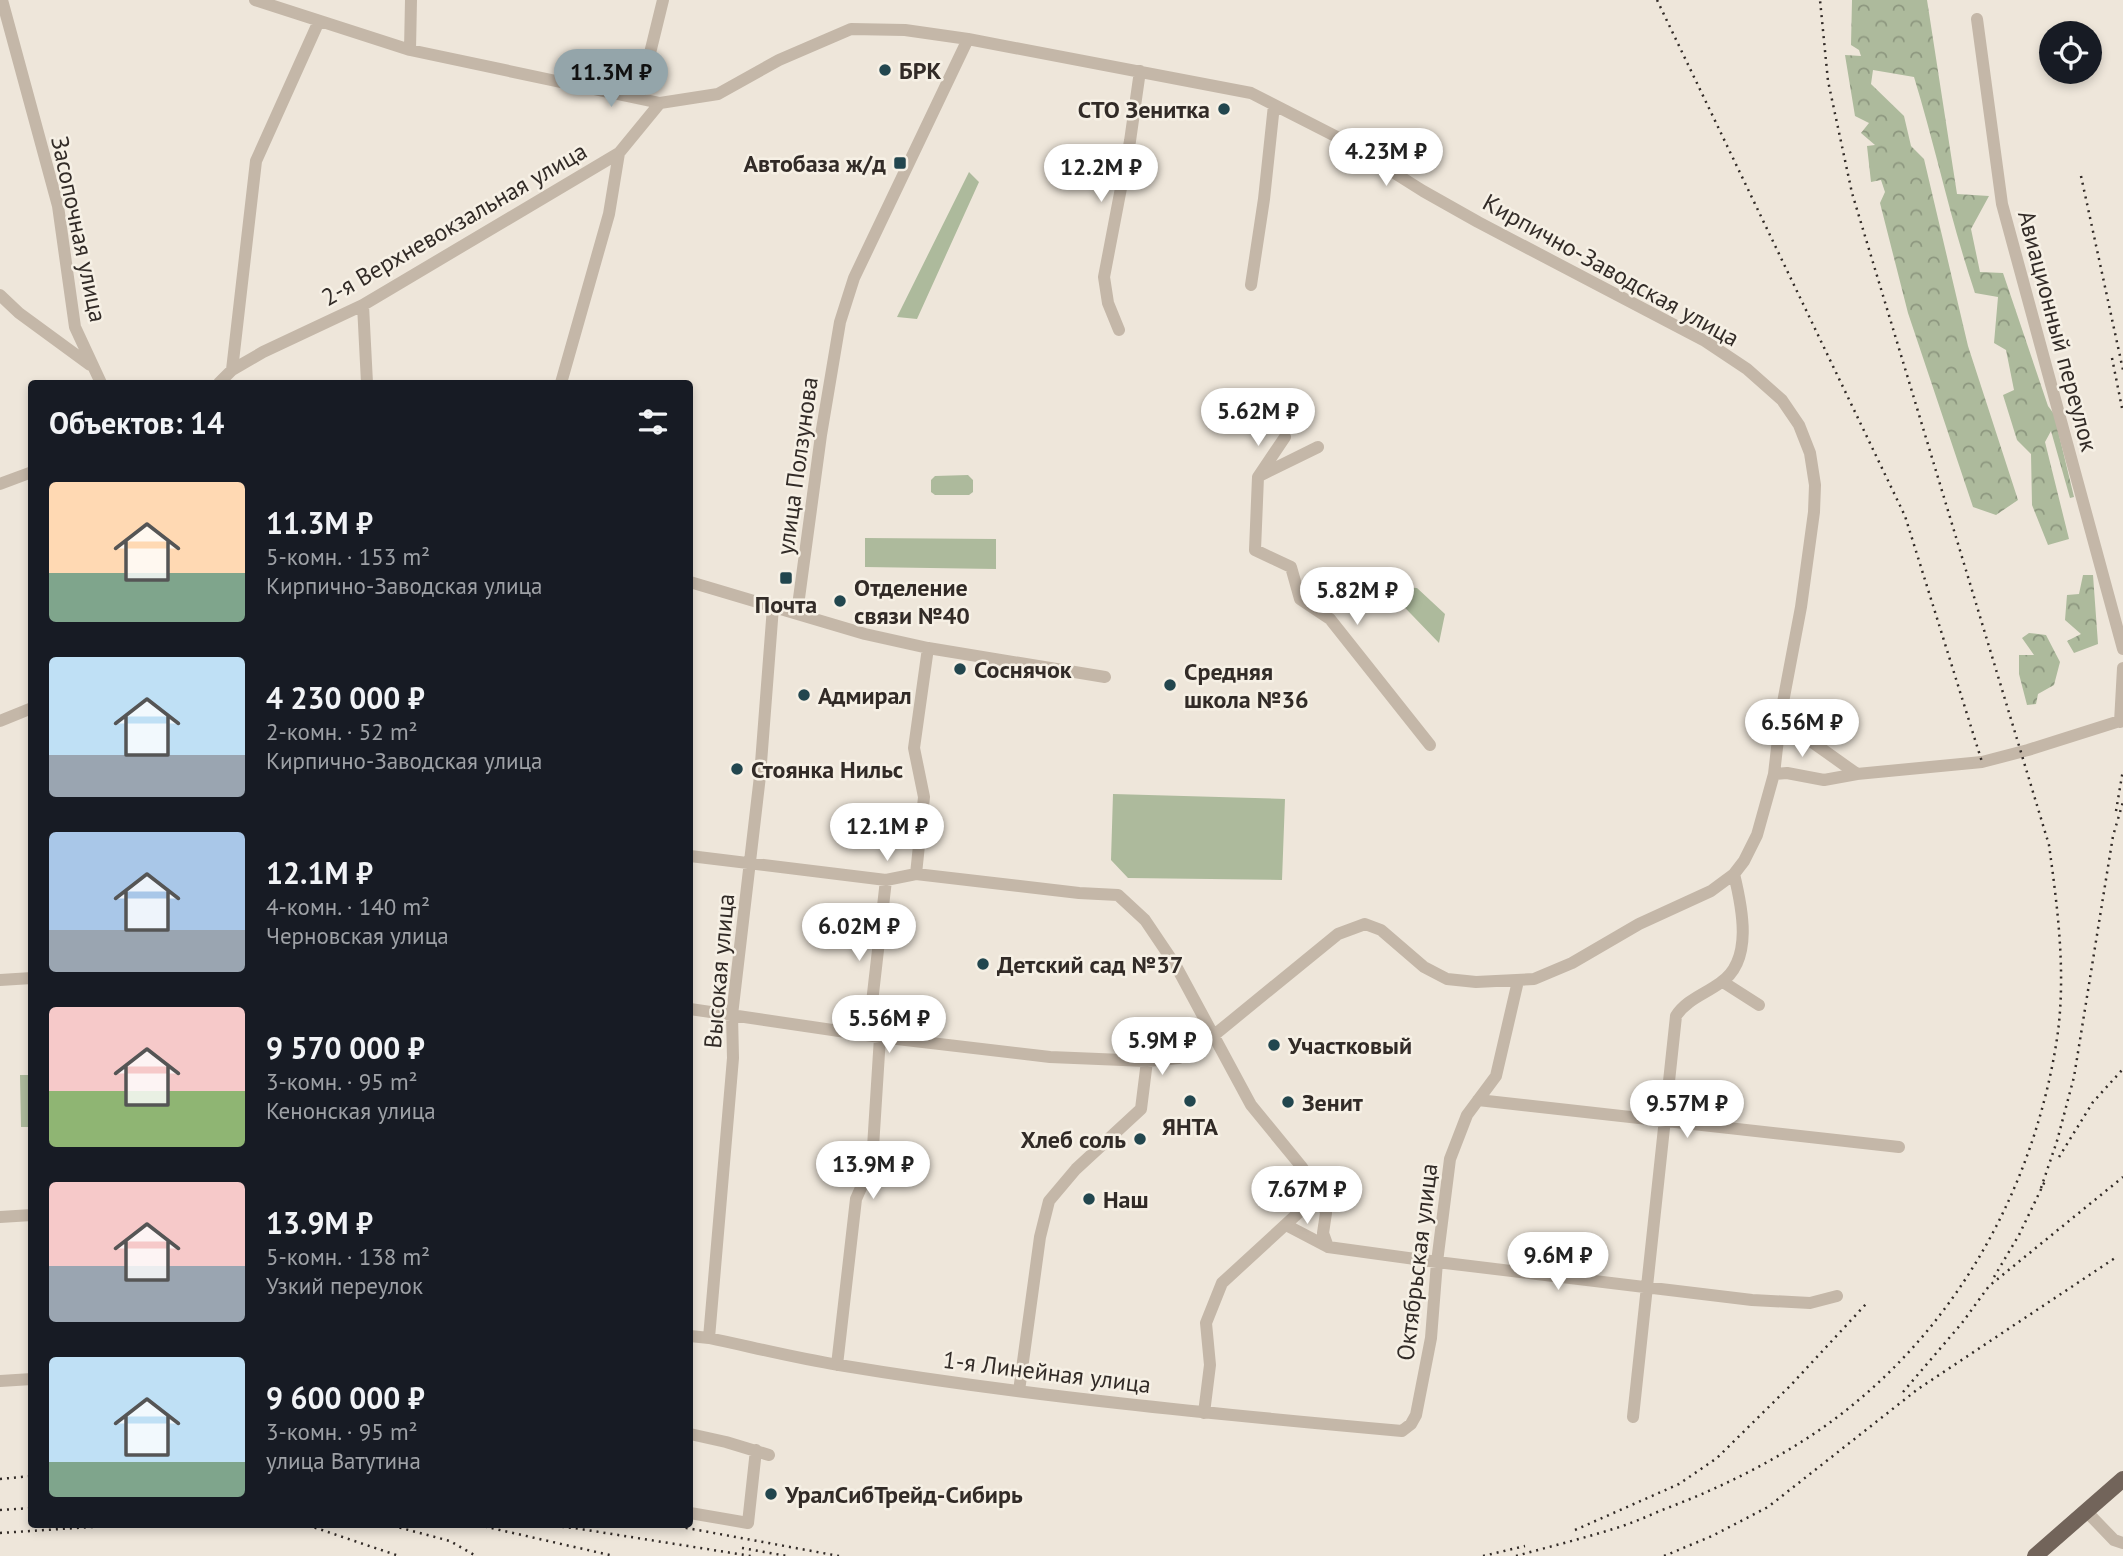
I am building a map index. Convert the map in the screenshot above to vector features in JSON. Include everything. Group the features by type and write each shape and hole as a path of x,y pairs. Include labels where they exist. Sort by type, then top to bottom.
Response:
{"main road":[{"path":"2035,1556 2123,1479"}],"street":[{"name":"Засопочная улица","path":"2,0 58,206 75,327 100,380"},
{"name":"Кирпично-Заводская улица","path":"255,0 410,50 660,103 718,94 779,60 851,29 905,30 968,39 1251,93 1339,138 1478,222 1705,341 1747,369 1782,400 1799,425 1810,453 1815,485 1801,607 1781,713 1774,774 1757,835 1734,874"},
{"path":"410,50 411,0"},
{"path":"639,98 663,0"},
{"name":"Авиационный переулок","path":"1977,19 2002,204 2123,649"},
{"path":"232,370 256,161 319,21"},
{"name":"улица Ползунова","path":"797,613 821,435 840,322 854,278 968,39"},
{"path":"1119,330 1108,303 1104,277 1130,141 1140,71"},
{"name":"2-я Верхневокзальная улица","path":"222,380 232,370 263,352 363,305 619,153 660,103"},
{"path":"1251,285 1274,105"},
{"path":"562,380 609,214 619,153"},
{"path":"0,295 19,313 94,368"},
{"path":"363,305 367,380"},
{"path":"1285,437 1258,477 1255,550 1291,567 1300,599 1329,619 1430,745"},
{"path":"1258,477 1318,447"},
{"path":"0,484 28,474"},
{"path":"693,583 865,634 928,648 1105,677"},
{"name":"Высокая улица","path":"709,1338 733,1058 732,1015 760,776 773,607"},
{"path":"916,874 923,797 914,748 928,648"},
{"path":"1774,774 1787,773 1824,780 1857,774 1982,762 2028,750 2122,721 2123,668"},
{"path":"1,718 28,709"},
{"path":"1781,713 1798,732 1857,774"},
{"path":"693,856 886,880 916,874 1118,895 1145,920 1175,966 1251,1105 1301,1166 1320,1194 1326,1213 1323,1233 1328,1247"},
{"path":"693,1009 880,1037 1051,1057 1147,1061 1178,1058 1213,1036 1338,934 1365,924 1381,930 1424,967 1447,979 1476,982 1534,979 1572,963 1639,924 1711,891 1734,874 1743,940 1736,963 1723,982 1683,1006 1676,1016 1633,1417"},
{"path":"837,1365 856,1199 872,1163 880,1037 870,1020 886,880"},
{"path":"0,980 28,978"},
{"name":"Октябрьская улица","path":"1402,1431 1416,1415 1431,1338 1450,1158 1466,1115 1496,1076 1518,981"},
{"path":"1723,982 1759,1005"},
{"path":"1019,1391 1040,1237 1049,1201 1076,1169 1141,1109 1147,1061"},
{"path":"1478,1100 1899,1147"},
{"path":"1204,1413 1210,1365 1206,1323 1222,1283 1320,1194"},
{"path":"0,1217 28,1215"},
{"path":"1286,1225 1328,1247 1437,1262 1752,1300 1810,1303 1838,1296"},
{"name":"1-я Линейная улица","path":"693,1336 837,1365 1019,1391 1204,1413 1402,1431"},
{"path":"0,1381 28,1379"},
{"path":"693,1435 769,1454"},
{"path":"693,1513 748,1522 755,1450"},
{"path":"2086,1511 2114,1541 2123,1543"}],"green space":[{"path":"1852,0 1927,0 1957,194 1989,196 1971,229 1980,272 2003,273 2048,406 2054,414 2074,497 2070,498 2051,431 2045,442 2069,539 2048,545 2032,505 2031,454 2017,440 2003,395 2014,390 2006,350 1994,343 1998,297 1975,293 1914,77 1873,70 1871,84 1904,116 1911,146 1924,159 1968,346 2018,500 1996,515 1973,507 1908,313 1880,203 1885,192 1881,180 1871,182 1867,146 1875,145 1861,133 1869,123 1855,116 1845,55 1861,56 1859,50 1851,45"},
{"path":"969,172 979,182 917,319 897,317"},
{"path":"968,475 973,480 973,492 969,495 935,495 931,492 931,480 935,476"},
{"path":"865,538 996,539 996,569 865,567"},
{"path":"2083,575 2093,575 2098,644 2074,653 2067,641 2081,634 2065,620 2067,595 2079,594"},
{"path":"1384,586 1417,588 1445,614 1439,643"},
{"path":"2029,633 2046,635 2060,662 2054,685 2038,694 2036,704 2027,705 2019,674 2019,655 2034,655 2022,638"},
{"path":"1113,794 1285,799 1282,880 1128,878 1111,860"},
{"path":"20,1075 28,1075 28,1127 21,1127"}],"railway":[{"path":"1657,0 1905,516 1982,762"},
{"path":"1516,1556 1626,1525 1737,1478 1809,1437 1857,1401 1900,1361 1939,1316 1973,1267 2002,1215 2025,1161 2043,1104 2056,1045 2061,970 2049,845 1852,193 1828,81 1820,0"},
{"path":"2081,176 2123,370"},
{"path":"2112,358 2123,413"},
{"path":"2116,811 2123,770"},
{"path":"2041,1188 2074,1077 2113,836 2123,802"},
{"path":"2059,1157 2093,1102 2123,1069"},
{"path":"1903,1392 1962,1323 1989,1286 2123,1177"},
{"path":"1994,1277 2019,1235 2045,1181"},
{"path":"1664,1556 1712,1536 1768,1507 1918,1389 2115,1258"},
{"path":"1575,1530 1679,1484 1717,1458 1791,1385 1866,1304"},
{"path":"0,1479 28,1476"},
{"path":"0,1510 28,1508"},
{"path":"0,1533 76,1528"},
{"path":"316,1528 399,1556"},
{"path":"401,1528 450,1541 476,1556"},
{"path":"491,1528 614,1556"},
{"path":"574,1528 751,1556"},
{"path":"687,1528 839,1556"},
{"path":"1483,1556 1525,1546"},
{"path":"742,1548 787,1556"}],"place":[{"name":"БРК","path":"885,70"},
{"name":"СТО Зенитка","path":"1224,109"},
{"name":"Автобаза ж/д","path":"900,163"},
{"name":"Почта","path":"786,578"},
{"name":"Отделение связи №40","path":"840,601"},
{"name":"Соснячок","path":"960,669"},
{"name":"Средняя школа №36","path":"1170,685"},
{"name":"Адмирал","path":"804,695"},
{"name":"Стоянка Нильс","path":"737,769"},
{"name":"Детский сад №37","path":"983,964"},
{"name":"Участковый","path":"1274,1045"},
{"name":"ЯНТА","path":"1190,1101"},
{"name":"Зенит","path":"1288,1102"},
{"name":"Хлеб соль","path":"1140,1139"},
{"name":"Наш","path":"1089,1199"},
{"name":"УралСибТрейд-Сибирь","path":"771,1494"}]}
